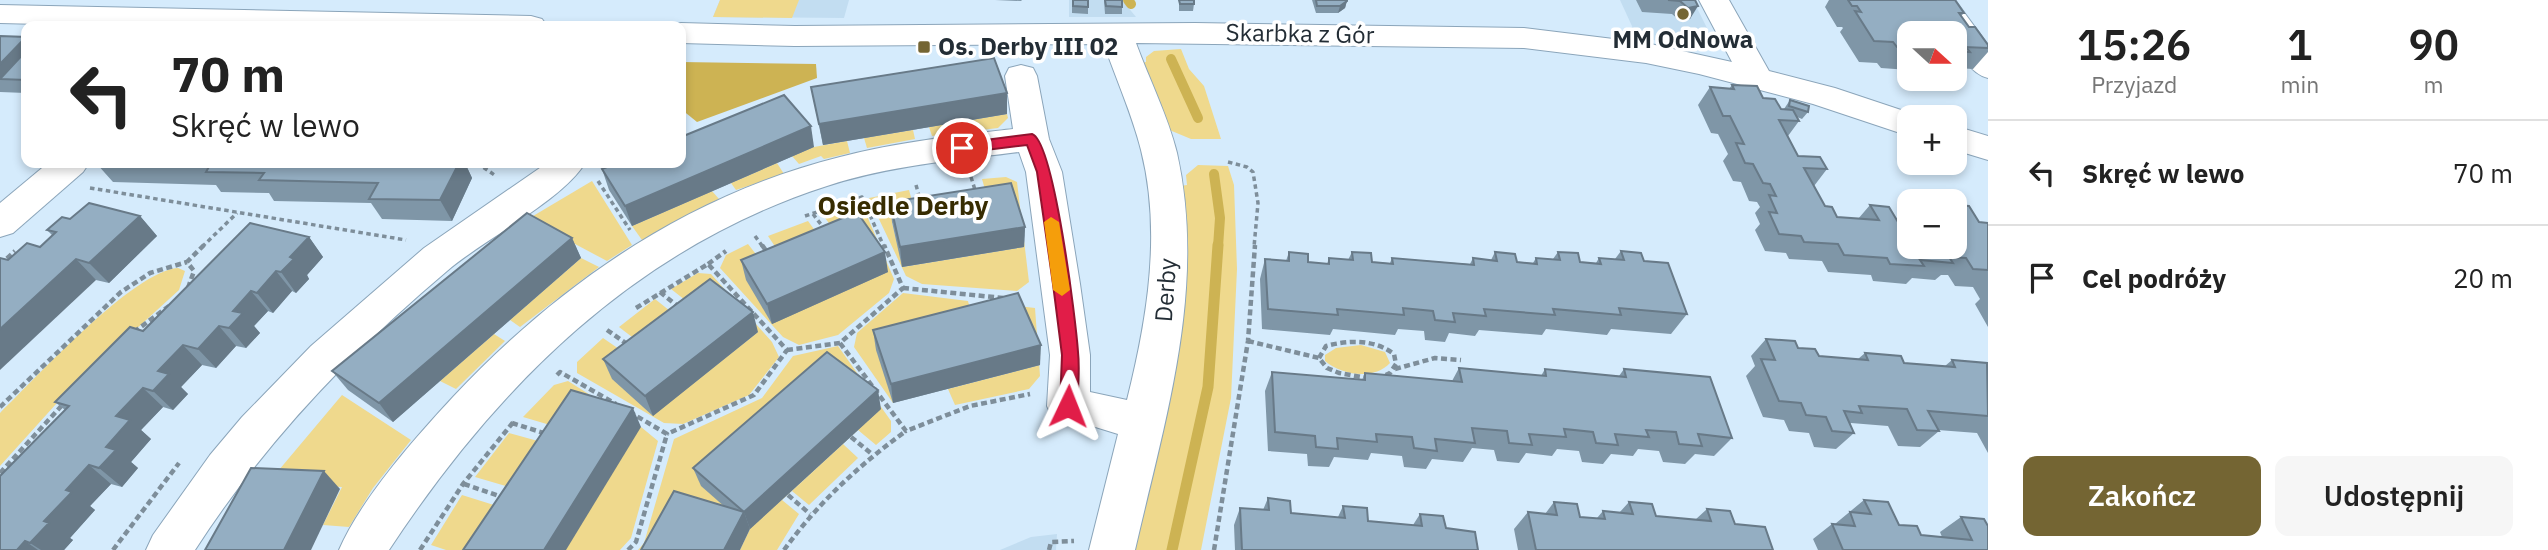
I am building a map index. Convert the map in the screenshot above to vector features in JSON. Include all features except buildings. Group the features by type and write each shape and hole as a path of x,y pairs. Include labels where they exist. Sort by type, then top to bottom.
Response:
{"street":[{"path":"1714,0 1756,77"},
{"path":"1938,0 1988,68"},
{"path":"0,14 135,8 228,21"},
{"name":"Skarbka z Gór","path":"686,33 795,36 1116,33 1524,38 1646,53 1756,77 1897,120"},
{"name":"Derby","path":"1097,546 1144,423 1163,337 1170,266 1167,207 1159,152 1116,33"},
{"path":"1021,76 1032,139 1044,172 1061,284 1070,355 1065,403 1144,423"},
{"path":"362,550 397,496 496,376 549,325 640,260 691,229 812,178 870,162 1032,139"},
{"path":"1967,142 1988,148"},
{"path":"169,550 229,465 354,328 440,257 555,176 582,172"},
{"path":"0,223 79,175"}],"path":[{"path":"1214,550 1248,341 1258,203 1252,172 1247,167 1228,162"},
{"path":"582,172 633,234"},
{"path":"79,175 237,212 407,240"},
{"path":"957,179 981,176"},
{"path":"971,177 978,198"},
{"path":"906,187 930,183"},
{"path":"916,185 922,206"},
{"path":"797,219 875,194"},
{"path":"862,197 902,288"},
{"path":"0,407 121,292 150,273 187,262 237,212"},
{"path":"813,214 827,233"},
{"path":"749,240 762,233"},
{"path":"755,236 770,257"},
{"path":"627,314 729,249"},
{"path":"183,293 189,286 194,271 187,262"},
{"path":"708,264 787,350"},
{"path":"628,550 636,541 667,434 754,395 787,350 840,343 902,288 1010,299"},
{"path":"660,292 682,308"},
{"path":"982,296 985,309"},
{"path":"130,337 176,300"},
{"path":"598,338 617,322"},
{"path":"607,330 633,349"},
{"path":"1248,341 1319,358 1327,368 1354,377 1380,378 1394,369 1435,358 1461,360"},
{"path":"840,343 906,431"},
{"path":"1319,358 1326,346 1368,343 1389,349 1395,359 1394,369"},
{"path":"551,382 567,366"},
{"path":"560,372 620,407"},
{"path":"0,472 72,395"},
{"path":"784,550 810,514 839,483 906,431 970,407 1065,403"},
{"path":"632,413 667,434"},
{"path":"420,550 463,484 519,416"},
{"path":"512,424 549,434"},
{"path":"851,437 873,455"},
{"path":"463,484 508,499"},
{"path":"788,495 810,514"},
{"path":"1049,550 1051,542 1061,540 1097,546"}],"shaded area":[{"path":"720,0 849,0 844,18 713,17"},
{"path":"720,0 799,0 792,18 713,17"},
{"path":"1069,0 1122,0 1136,17 1069,17"},
{"path":"1620,0 1693,0 1716,46 1708,50 1637,37"},
{"path":"1181,49 1189,69 1204,86 1221,139 1191,139 1167,129 1140,63 1146,62 1146,57 1154,51"},
{"path":"686,62 816,64 817,78 697,122 686,113"},
{"path":"1007,114 1008,118 998,128 932,136 929,127"},
{"path":"913,130 915,139 867,148 864,138"},
{"path":"847,141 850,153 824,159 821,156 799,164 792,156 814,147"},
{"path":"777,163 784,174 736,190 731,183"},
{"path":"1198,165 1228,166 1234,185 1237,269 1231,398 1201,550 1131,550 1180,186 1187,185 1186,175"},
{"path":"1006,177 1017,182 1029,282 1017,291 922,284 906,276 869,198 909,190 917,219 892,223 903,267 1024,247 990,207 982,179"},
{"path":"592,181 632,245 607,261 528,219"},
{"path":"712,191 719,199 642,240 632,226"},
{"path":"850,204 864,209 894,279 889,293 838,335 799,345 783,337 720,268 726,255 748,244 769,271 772,323 887,272 841,240 823,215"},
{"path":"808,221 826,246 786,263 768,236"},
{"path":"581,258 599,267 520,327 510,320"},
{"path":"178,268 185,271 179,290 66,393 0,466 0,413 111,306 136,287 159,274"},
{"path":"698,273 711,274 772,342 779,357 749,395 683,424 664,423 577,373 577,362 603,338 635,360 653,415 758,332 699,311 671,289"},
{"path":"903,293 968,301 974,325 893,403 854,347 857,333"},
{"path":"655,299 685,323 649,350 619,327"},
{"path":"992,303 1035,308 1039,364"},
{"path":"494,334 505,341 456,389 440,381"},
{"path":"1361,345 1385,352 1390,363 1376,372 1358,374 1340,370 1325,361 1325,355 1336,348"},
{"path":"838,346 891,421 891,432 876,445 858,430 782,500 799,514 777,550 740,550 750,529 659,550 638,550 644,543 674,439 762,398 793,356"},
{"path":"1039,365 1040,376 1029,389 955,405 948,389"},
{"path":"568,381 641,427 658,441 631,538 620,550 566,550 567,430 523,417 554,385"},
{"path":"342,395 411,440 373,488 349,527 323,525 342,487 268,483"},
{"path":"509,433 556,446 526,492 475,477"},
{"path":"843,444 858,458 809,505 792,491"},
{"path":"462,495 513,511 488,550 446,550 431,545"},
{"path":"1057,534 1056,550 1000,550 1031,537"}],"waterway":[{"path":"1128,0 1131,4"},
{"path":"1171,59 1198,118"},
{"path":"1214,174 1220,218 1218,247"},
{"path":"1172,550 1208,387 1218,245"}],"slow traffic":[{"path":"1051,222 1062,290"}],"place":[{"name":"MM OdNowa","path":"1683,14"},
{"name":"Os. Derby III 02","path":"924,47"}],"district":[{"name":"Osiedle Derby","path":"903,206"}],"route":[{"path":"962,148 1032,139 1044,172 1061,284 1070,355 1068,406"}]}
